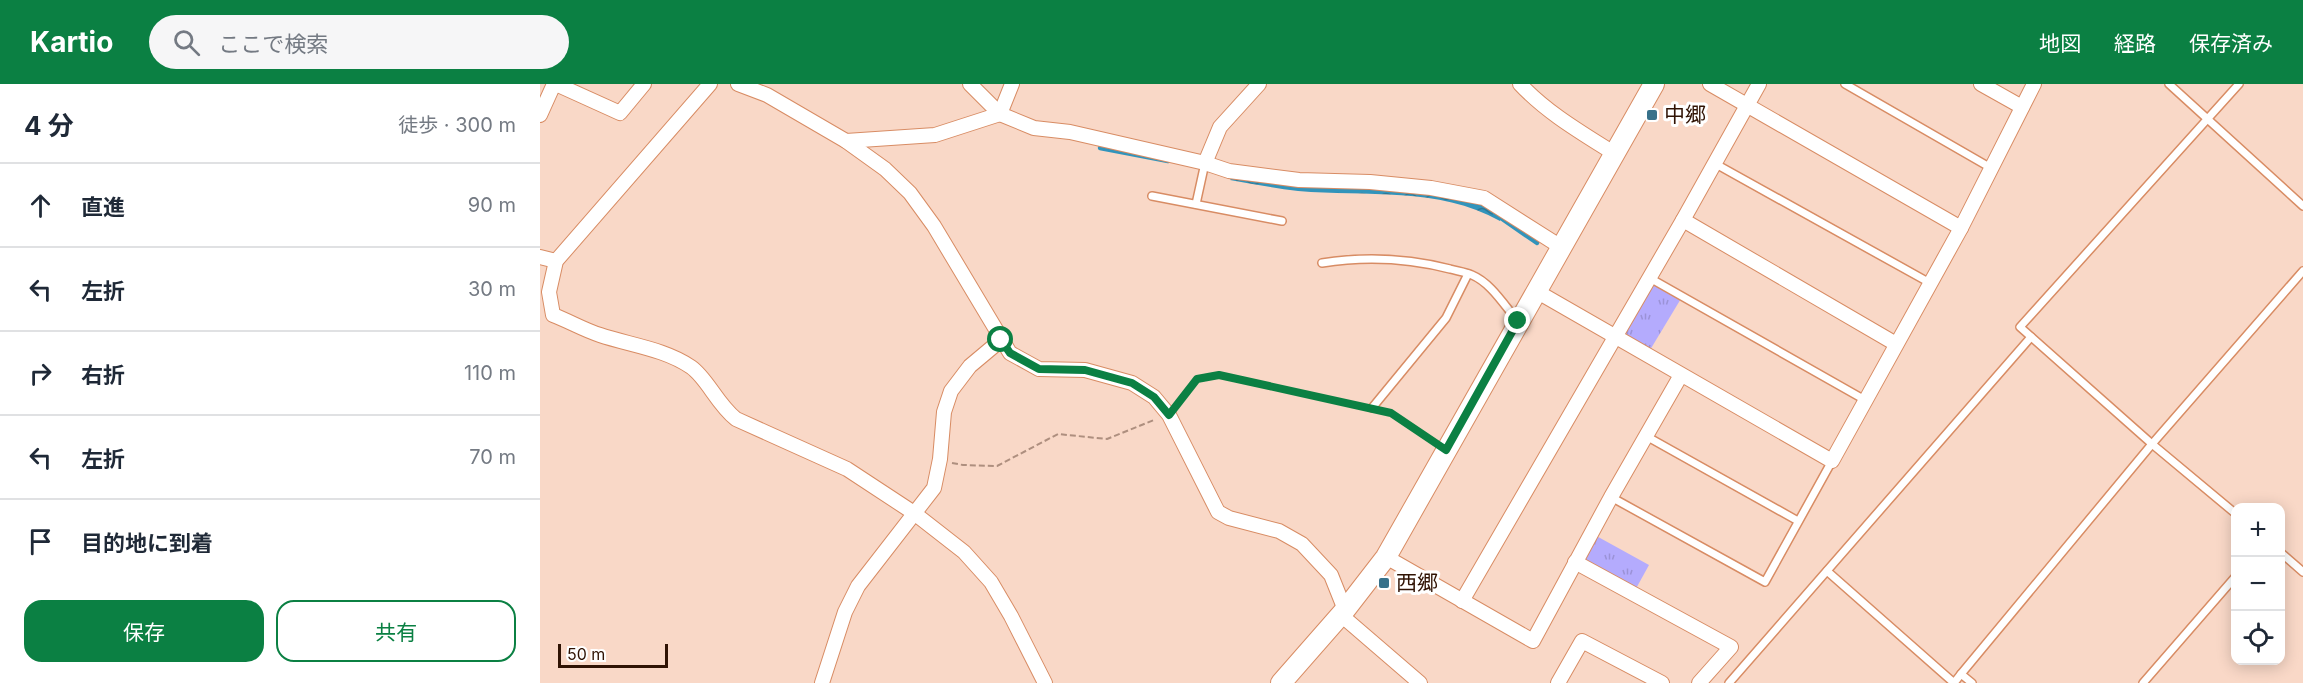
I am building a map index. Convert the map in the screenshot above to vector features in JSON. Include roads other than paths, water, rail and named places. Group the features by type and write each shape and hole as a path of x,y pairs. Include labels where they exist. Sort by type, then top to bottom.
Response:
{"street":[{"path":"540,115 555,84 620,112 644,84"},
{"path":"710,84 556,261 549,292 554,315 598,334 659,352 685,363 694,369 725,410 736,419 847,469 914,513 964,552 991,582 1045,683"},
{"path":"738,84 767,95 846,141 885,169 910,193 934,226 1010,353 1039,369 1085,370 1132,383 1154,397 1169,415 1218,512 1229,518 1279,531 1302,544 1331,575 1343,612 1420,683"},
{"path":"970,84 1000,114 1034,128 1070,132 1205,162 1229,171 1299,180 1370,182 1431,188 1484,198 1561,247"},
{"path":"1000,114 1012,84"},
{"path":"1205,162 1220,127 1259,84"},
{"path":"1521,84 1565,123 1615,154"},
{"path":"1281,683 1343,612 1386,557 1654,84"},
{"path":"1710,84 1961,228"},
{"path":"1462,601 1683,220 1759,84"},
{"path":"1981,84 2022,107"},
{"path":"1536,291 1832,461 1961,228 2034,84"},
{"path":"846,141 935,135 1000,114"},
{"path":"1683,220 1896,344"},
{"path":"540,257 556,261"},
{"path":"822,683 845,612 858,586 934,488 940,459 944,412 951,392 970,366 1001,340"},
{"path":"1386,557 1533,641 1611,497 1681,375"},
{"path":"1575,562 1731,647 1699,683"},
{"path":"1558,683 1582,641 1662,683"}],"lane":[{"path":"1845,84 1991,168"},
{"path":"2169,84 2303,206"},
{"path":"2231,511 2020,327 2239,84"},
{"path":"1196,204 1205,162"},
{"path":"1714,163 1930,283"},
{"path":"1152,196 1282,221"},
{"path":"1322,263 1351,259 1387,259 1423,262 1468,274 1491,289 1518,321"},
{"path":"1827,571 1954,683 2152,444 2303,272"},
{"path":"1372,408 1446,318 1468,274"},
{"path":"1648,277 1865,400"},
{"path":"1729,683 2031,337"},
{"path":"1646,436 1798,521"},
{"path":"1611,497 1765,582 1832,461"},
{"path":"2285,556 2303,572"},
{"path":"2143,683 2231,581"},
{"path":"1961,674 1972,683"}],"water":[{"path":"1235,174 1375,185 1481,202 1502,213 1500,221 1452,202 1401,195 1298,191 1230,180"}],"waterway":[{"path":"1100,148 1168,161"},
{"path":"1495,214 1537,243"}],"place":[{"name":"中郷","path":"1652,115"},
{"name":"西郷","path":"1384,583"}]}
